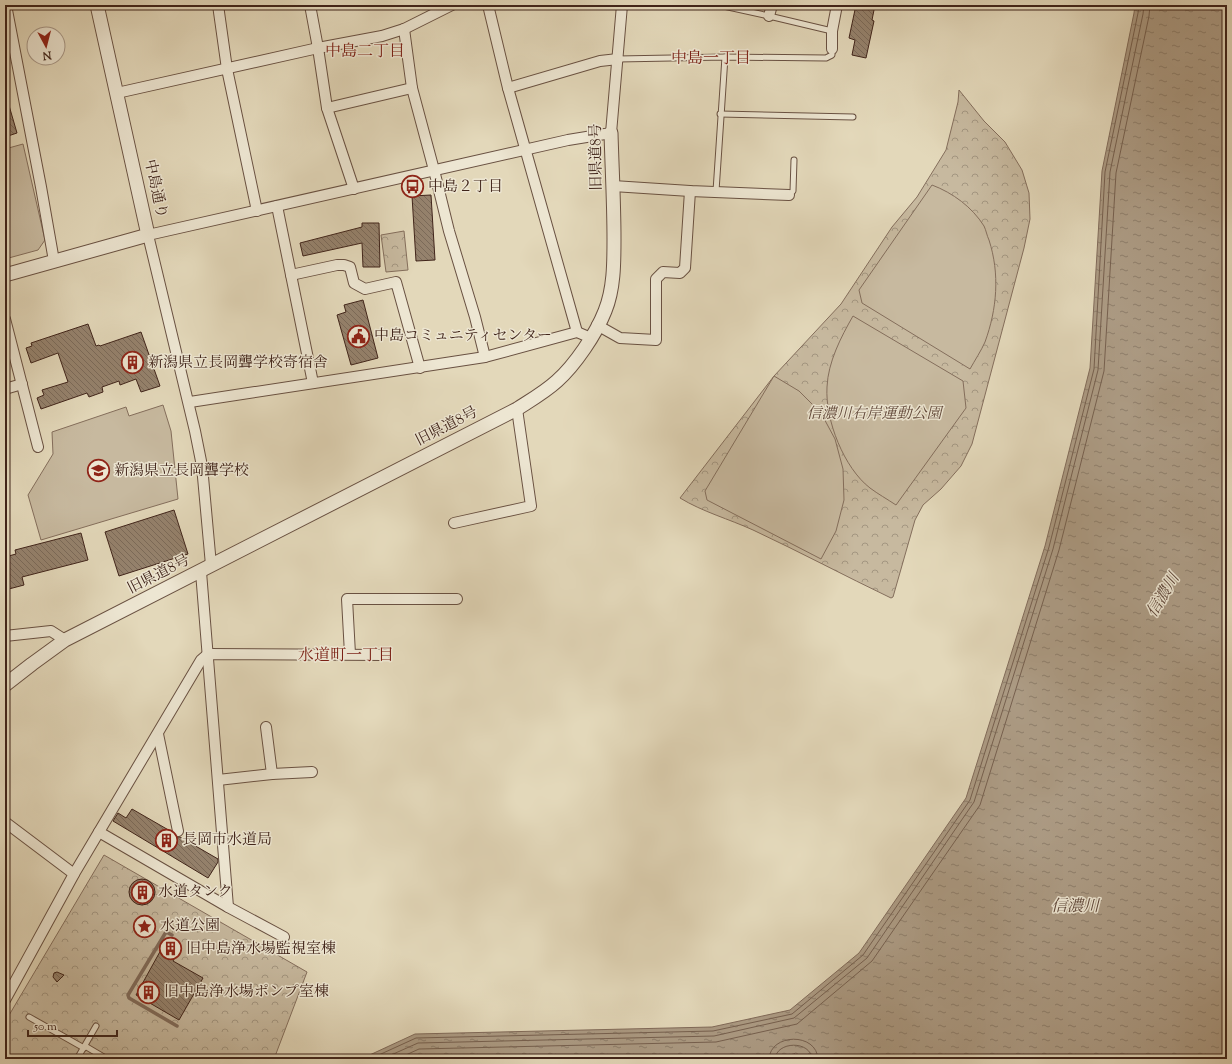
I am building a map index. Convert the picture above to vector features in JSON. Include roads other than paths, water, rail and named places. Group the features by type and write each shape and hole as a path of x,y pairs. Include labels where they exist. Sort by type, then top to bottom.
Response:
{"street":[{"path":"6,5 54,261"},
{"name":"中島通り","path":"5,275 148,235 97,5"},
{"path":"218,5 227,69 257,211"},
{"path":"310,5 327,108 354,188"},
{"path":"117,93 318,48 382,36 404,29 452,5"},
{"path":"488,5 508,88 577,332"},
{"name":"旧県道8号","path":"5,685 65,640 518,409 558,381 591,338 605,312 614,266 611,133 622,5"},
{"path":"769,16 772,5"},
{"path":"832,49 832,31 837,5"},
{"path":"404,29 412,88 449,231 475,316 485,357"},
{"path":"508,88 600,61 618,59"},
{"path":"327,108 412,88"},
{"path":"228,907 208,654 204,623 206,568 202,466 190,402 148,235 568,140 611,133"},
{"path":"613,186 789,195"},
{"path":"597,325 620,338 656,340 656,279 663,272 680,273 685,268 690,191"},
{"path":"277,206 313,383"},
{"path":"291,275 337,265 344,265 350,268 354,282 365,289 396,282 420,368"},
{"path":"5,319 38,447"},
{"path":"190,402 485,357 577,332 591,338"},
{"path":"5,389 22,384"},
{"path":"454,523 531,506 518,409"},
{"path":"350,654 346,599 457,599"},
{"path":"5,636 50,631 65,640"},
{"path":"5,1000 74,874 201,660 208,654 384,655"},
{"path":"266,727 272,774"},
{"path":"158,734 178,831"},
{"path":"218,780 272,774 312,772"},
{"path":"5,822 74,874"},
{"path":"99,832 228,907 284,937"}],"lane":[{"path":"719,5 832,31"},
{"path":"618,59 826,58 832,55 832,49"},
{"path":"716,191 720,114 725,58"},
{"path":"720,114 853,117"},
{"path":"789,195 793,191 794,160"},
{"path":"29,1017 107,1059"},
{"path":"77,1059 96,1026"}],"water":[{"name":"信濃川","path":"1135,5 1227,5 1227,1059 806,1059 796,1053 778,1059 361,1059 415,1034 712,1027 790,1010 859,953 966,798 1045,546 1090,368 1102,171"}],"waterway":[{"path":"172,935 166,932 128,995 129,998 177,1026"}],"place":[{"name":"中島２丁目","path":"412,187"},
{"name":"中島コミュニティセンター","path":"358,336"},
{"name":"新潟県立長岡聾学校寄宿舎","path":"132,363"},
{"name":"新潟県立長岡聾学校","path":"99,471"},
{"name":"長岡市水道局","path":"166,840"},
{"name":"水道タンク","path":"142,892"},
{"name":"水道公園","path":"144,926"},
{"name":"旧中島浄水場監視室棟","path":"171,949"},
{"name":"旧中島浄水場ポンプ室棟","path":"149,992"}],"district":[{"name":"中島二丁目","path":"365,52"},
{"name":"中島一丁目","path":"711,59"},
{"name":"水道町一丁目","path":"346,656"}],"park label":[{"name":"信濃川右岸運動公園","path":"874,414"}]}
